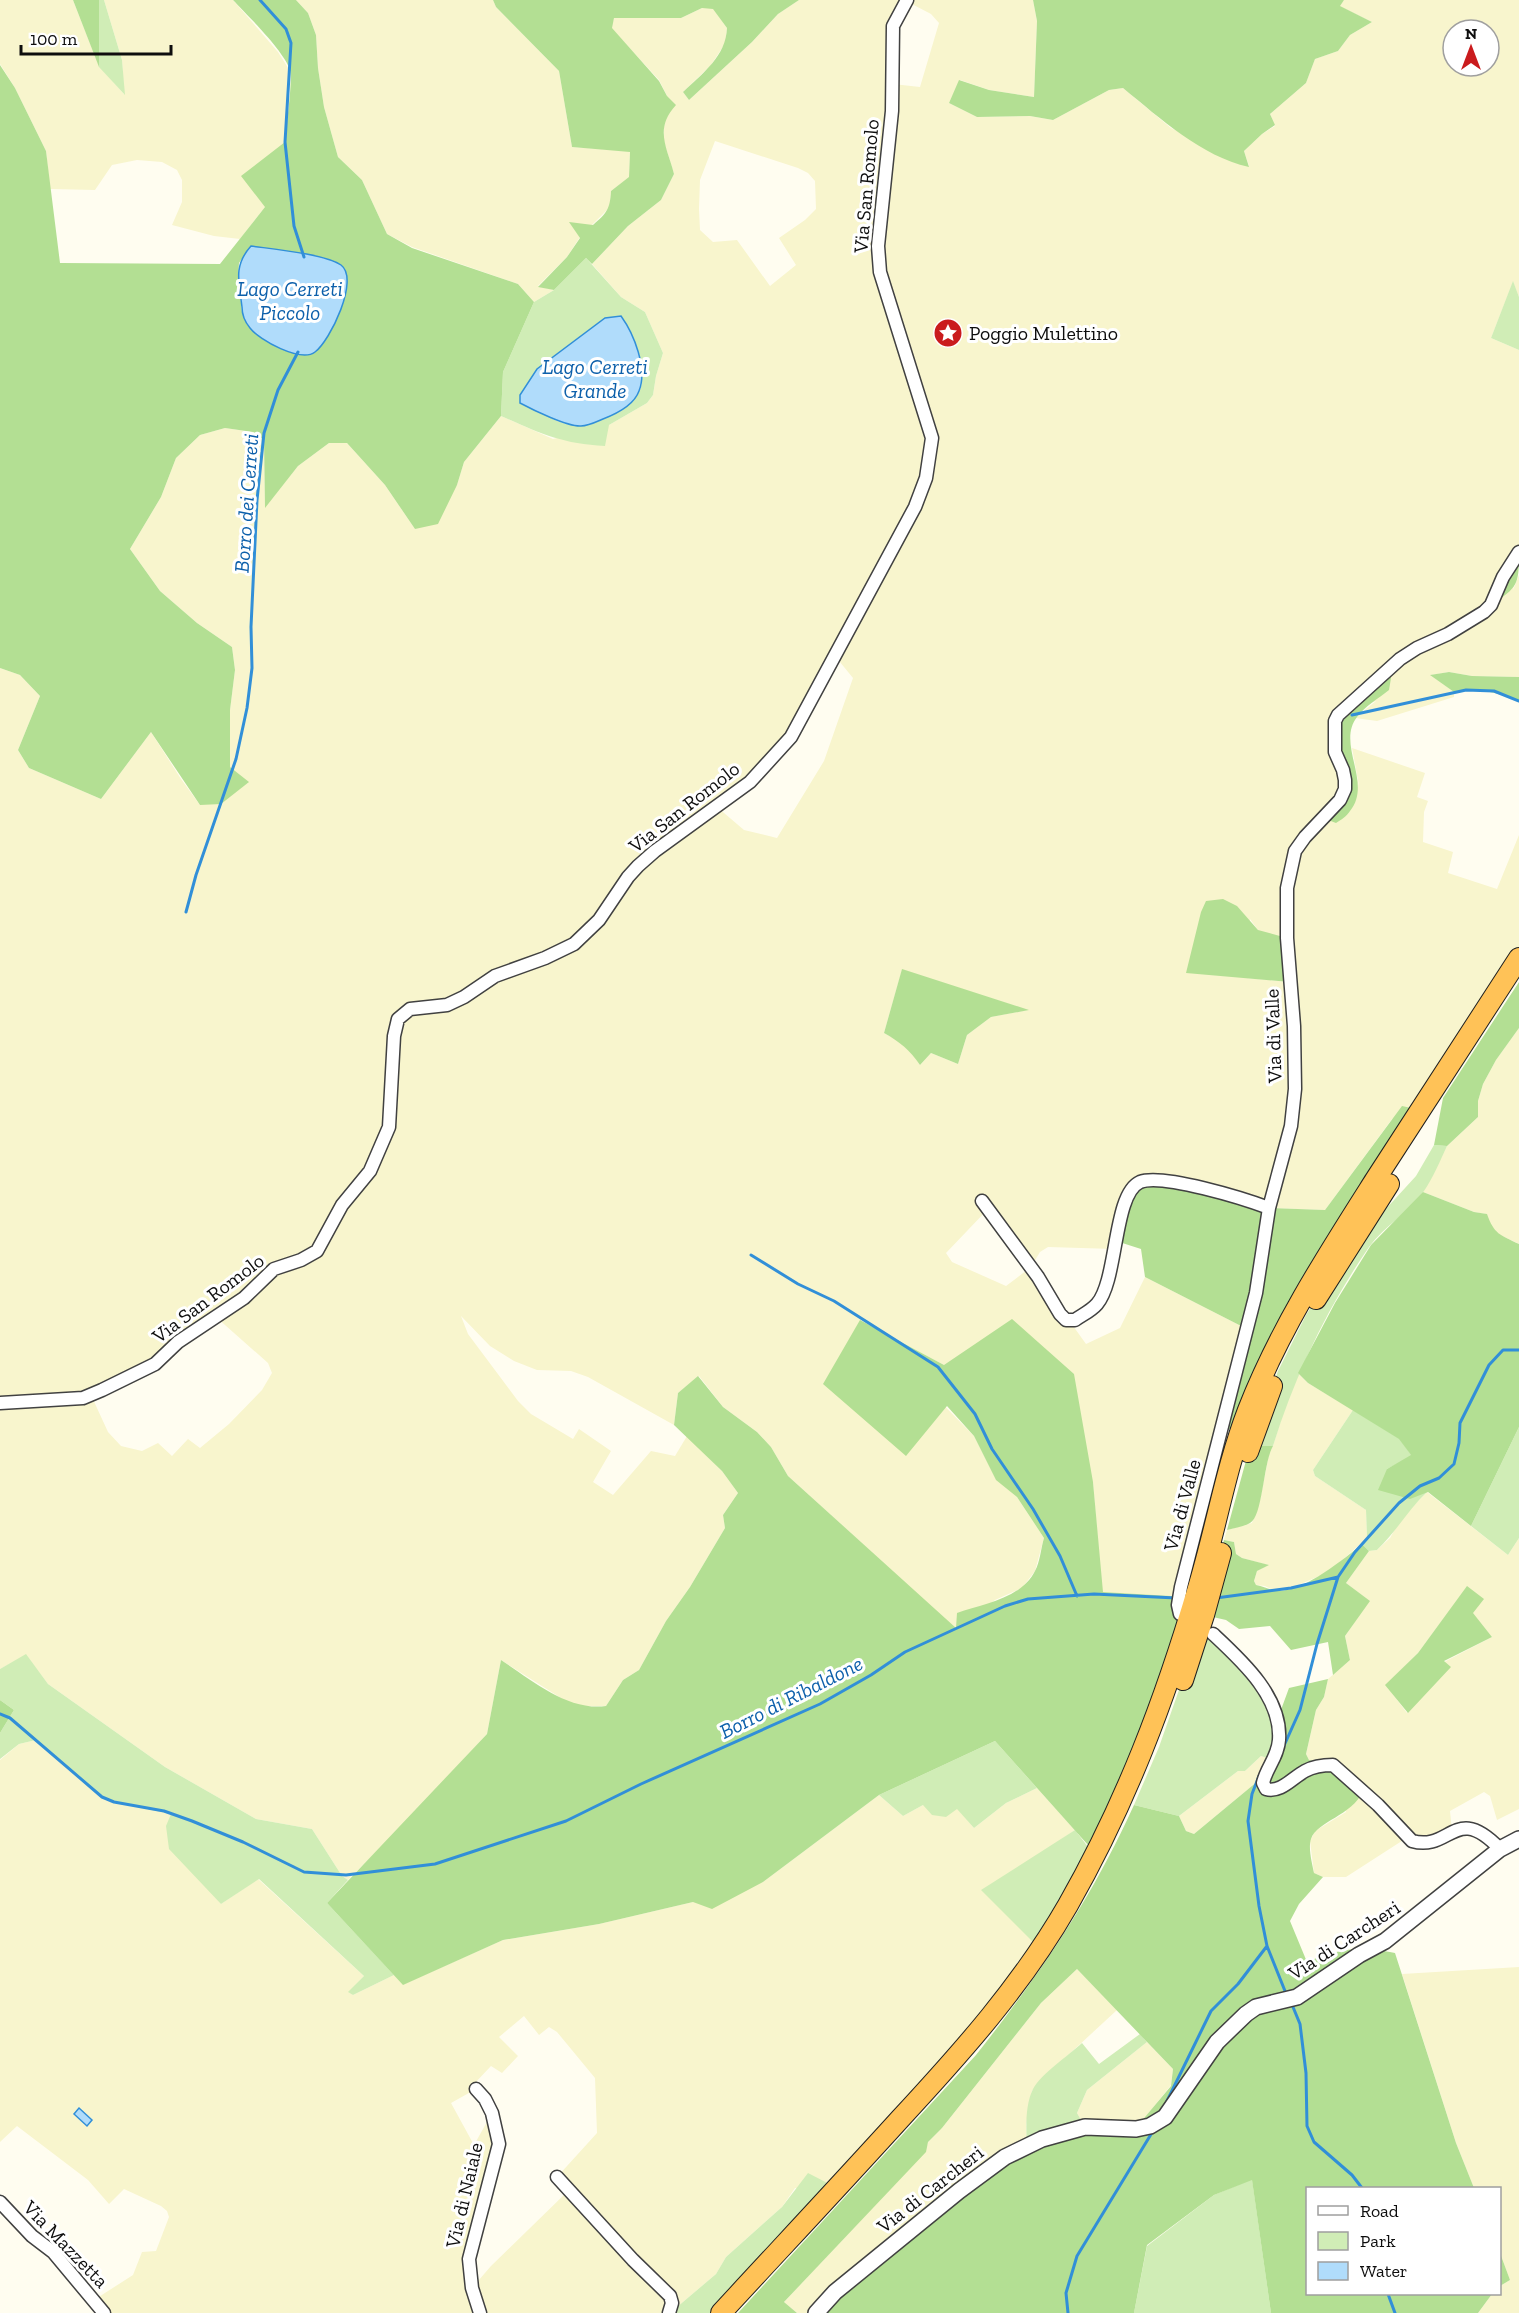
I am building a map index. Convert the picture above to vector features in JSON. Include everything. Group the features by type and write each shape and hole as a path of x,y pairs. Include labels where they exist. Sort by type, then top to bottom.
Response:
{"highway":[{"path":"721,2313 969,2043 1020,1978 1065,1909 1104,1839 1132,1779 1164,1697 1200,1582 1230,1465 1247,1413 1281,1336 1324,1259 1519,958"},
{"path":"738,2313 976,2055 1034,1980 1084,1904 1118,1839 1165,1730 1210,1595 1240,1476 1278,1371 1311,1306 1519,982"}],"street":[{"name":"Via San Romolo","path":"0,1403 83,1398 102,1390 155,1364 178,1342 244,1298 274,1269 301,1260 317,1251 342,1205 370,1171 388,1126 394,1036 398,1019 410,1008 447,1005 464,997 495,976 545,958 574,944 599,920 638,866 655,851 750,782 791,737 915,507 926,478 932,438 880,272 878,246 892,111 893,26 907,0"},
{"name":"Via di Valle","path":"1179,1603 1256,1293 1269,1208 1291,1126 1294,1089 1294,1026 1287,938 1287,888 1295,851 1340,800 1345,789 1343,770 1335,752 1335,722 1345,708 1400,659 1484,612 1491,605 1503,577 1519,552"},
{"path":"982,1201 1038,1277 1066,1320 1075,1320 1098,1303 1108,1283 1127,1196 1131,1188 1140,1182 1164,1179 1269,1208"},
{"path":"1213,1634 1236,1655 1256,1679 1272,1702 1278,1718 1280,1741 1274,1760 1264,1776 1263,1783 1266,1789 1277,1790 1305,1771 1322,1765 1333,1765 1378,1805 1412,1841 1427,1842 1452,1831 1472,1828 1488,1836 1500,1849"},
{"name":"Via di Carcheri","path":"816,2313 834,2292 959,2191 1005,2157 1042,2139 1085,2127 1136,2129 1150,2126 1165,2117 1217,2042 1246,2014 1256,2007 1297,1997 1359,1954 1385,1941 1500,1849 1519,1839"},
{"name":"Via di Naiale","path":"476,2089 485,2099 492,2114 499,2144 470,2259 472,2288 480,2313"},
{"path":"557,2177 633,2260 670,2296 672,2303 669,2313"},
{"name":"Via Mazzetta","path":"0,2202 32,2235 53,2252 104,2313"}],"shaded area":[{"path":"0,0 73,0 99,66 124,94 122,60 104,0 233,0 278,52 290,71 285,142 265,207 240,239 214,236 172,225 182,202 182,180 177,170 162,162 137,160 112,165 95,190 50,189 46,151 15,88 0,64"},
{"path":"296,0 493,0 496,7 559,71 572,147 630,151 629,178 611,191 610,207 580,237 567,257 538,286 554,290 534,302 518,284 412,247 387,234 362,180 338,157 324,107 316,35 308,13"},
{"path":"799,0 1033,0 1037,21 1034,97 989,90 960,80 949,103 977,117 1030,116 1053,120 1109,90 1123,88 1171,128 1249,166 1244,151 1262,134 1275,126 1270,114 1306,83 1315,59 1338,51 1350,35 1372,22 1339,6 1344,0 1519,0 1519,297 1513,282 1491,338 1519,350 1519,552 1513,590 1519,575 1519,677 1472,676 1449,672 1431,675 1454,692 1454,697 1377,721 1355,718 1376,701 1338,715 1359,786 1352,748 1425,773 1417,797 1428,801 1424,812 1423,842 1453,852 1448,873 1497,889 1519,835 1519,958 1420,1110 1392,1119 1325,1210 1269,1208 1164,1179 1114,1249 1048,1247 1040,1252 1031,1267 1086,1344 1120,1328 1145,1277 1247,1329 1203,1508 1218,1513 1194,1601 1171,1596 1102,1592 1093,1482 944,1365 860,1320 974,1436 996,1479 1017,1497 1044,1538 1035,1571 1022,1588 995,1600 956,1629 788,1476 771,1447 757,1432 723,1407 699,1376 678,1393 674,1425 588,1377 571,1371 537,1370 514,1361 490,1346 461,1316 468,1334 518,1401 531,1414 573,1439 579,1429 611,1451 593,1482 613,1495 651,1451 675,1456 687,1436 722,1471 738,1493 723,1515 725,1528 690,1587 666,1621 639,1670 623,1680 606,1706 579,1706 564,1700 501,1660 487,1734 348,1880 342,1876 312,1829 256,1819 165,1767 48,1684 26,1655 0,1669 0,668 20,675 40,696 18,750 29,768 101,799 151,732 200,805 248,783 230,767 230,710 235,670 232,647 197,623 160,591 130,549 161,497 176,458 200,435 225,428 253,432 264,440 265,507 298,466 329,443 347,443 385,485 415,529 457,485 464,462 501,416 553,439 609,425 647,403 653,395 663,353 645,312 621,297 592,264 628,226 661,200 674,174 664,142 667,96 659,80 611,28 614,18 681,18 702,8 713,8 727,28 726,42 711,65 683,92 689,100 752,42 778,14","holes":["906,1 931,14 939,23 920,87 893,84 901,8","715,141 808,173 815,181 816,209 805,220 779,238 796,265 770,286 737,240 713,242 700,230 700,180","835,656 853,678 824,761 777,838 744,830 717,807 782,749","1250,919 1290,982 1247,978","902,970 1027,1010 991,1017 967,1035 958,1064 931,1053 920,1065 912,1052 899,1041 884,1033","988,1209 1031,1267 1006,1286 952,1262 946,1253","216,1317 268,1363 272,1373 262,1390 229,1424 200,1448 188,1439 172,1456 158,1443 142,1451 121,1446 108,1432 91,1395 155,1364"]},
{"path":"1519,1028 1519,1244 1500,1235 1492,1228 1486,1214 1474,1212 1423,1192 1447,1146 1478,1117 1478,1101 1483,1084 1496,1060"},
{"path":"1298,1373 1308,1383 1353,1410 1313,1470 1315,1476 1366,1510 1367,1538 1329,1572 1291,1588 1275,1591 1256,1585 1254,1581 1257,1571 1268,1565 1242,1558 1236,1554 1234,1542 1224,1540 1227,1530 1252,1523 1260,1500 1269,1454"},
{"path":"1427,1492 1508,1555 1519,1538 1519,1809 1497,1820 1490,1796 1484,1792 1450,1811 1452,1831 1442,1836 1408,1837 1346,1877 1323,1877 1314,1873 1310,1841 1315,1831 1346,1812 1333,1765 1309,1760 1306,1754 1316,1710 1324,1697 1328,1679 1350,1660 1345,1636 1369,1601 1346,1583 1369,1551 1377,1550 1390,1538 1402,1517","holes":["1467,1587 1472,1613 1492,1637 1444,1662 1407,1713 1386,1685 1418,1653"]},
{"path":"36,1740 102,1797 171,1814 221,1904 258,1879 364,1976 349,1992 353,1995 394,1975 404,1984 503,1940 599,1924 693,1902 763,1882 879,1795 903,1816 923,1805 957,1808 974,1828 1006,1803 1037,1788 1075,1830 1042,1853 1020,1927 1040,1949 837,2188 795,2188 782,2207 726,2257 716,2274 670,2313 104,2313 94,2300 133,2275 142,2252 156,2251 169,2217 167,2211 161,2206 124,2189 109,2204 88,2180 17,2126 0,2142 0,1760 19,1744","holes":["524,2016 539,2035 549,2027 557,2032 595,2078 597,2133 557,2177 569,2190 491,2266 472,2288 473,2241 499,2144 492,2113 474,2145 451,2103 476,2089 474,2084 491,2066 502,2073 518,2056 499,2037"]},
{"path":"1261,1756 1274,1760 1264,1776 1194,1834 1186,1831 1179,1816 1238,1771 1245,1771"},
{"path":"1519,1967 1519,2313 1478,2313 1491,2295 1501,2295 1501,2285 1510,2280 1501,2256 1501,2187 1474,2187 1456,2143 1402,1974"},
{"path":"1077,1969 1117,2010 1032,2091 1026,2124 1027,2146 816,2313 797,2313 784,2302 925,2152 928,2142 942,2128 1041,2003"},
{"path":"1147,2042 1173,2069 1171,2085 1136,2129 1085,2127 1077,2113 1087,2090"}],"green space":[{"path":"73,0 99,0 99,67"},
{"path":"99,0 104,0 122,60 125,95 99,67"},
{"path":"233,0 296,0 308,13 316,35 324,107 338,157 362,180 387,234 412,248 518,284 534,302 503,372 501,416 464,462 457,485 438,524 415,529 385,485 347,443 329,443 298,466 265,508 264,440 253,432 225,428 200,435 176,458 161,497 130,549 160,591 197,623 232,647 235,670 230,710 230,767 249,782 221,804 200,805 151,732 101,799 29,768 18,750 40,696 20,675 0,668 0,65 15,88 46,151 60,263 220,264 265,207 241,176 285,142 291,76 281,53","holes":["251,246 315,256 340,265 242,312 238,277 239,263"]},
{"path":"493,0 799,0 778,14 752,42 689,100 683,92 718,56 726,38 727,28 713,9 702,8 681,18 614,18 612,28 659,81 667,96 676,105 665,122 664,130 666,147 674,174 661,200 628,226 592,264 586,258 554,290 538,287 567,257 580,238 569,222 593,225 605,214 609,207 611,191 629,177 630,152 572,147 559,71 496,7"},
{"path":"1033,0 1344,0 1340,6 1372,22 1350,35 1338,51 1315,59 1306,83 1270,114 1275,125 1244,151 1249,167 1214,154 1182,135 1123,88 1109,90 1053,120 1030,116 977,117 949,103 959,80 989,90 1034,97 1037,21"},
{"path":"586,258 621,297 645,312 663,353 653,395 647,403 609,425 605,446 563,440 501,416 503,372 534,302 554,290","holes":["621,316 638,351 642,381 640,390 624,406 599,421 579,426 557,421 523,405 605,318"]},
{"path":"1513,281 1519,297 1519,350 1491,338"},
{"path":"1519,552 1515,584 1507,594 1491,605"},
{"path":"1386,671 1391,678 1389,690 1364,709 1352,728 1350,739 1358,788 1356,800 1347,815 1336,823 1323,818 1345,789 1335,721"},
{"path":"1449,672 1472,676 1519,677 1519,701 1487,692 1471,690 1454,692 1430,675"},
{"path":"1223,899 1237,906 1258,930 1287,938 1290,982 1186,973 1201,912 1206,901"},
{"path":"902,969 1029,1010 991,1017 967,1035 958,1064 931,1053 920,1065 904,1047 884,1033"},
{"path":"1519,982 1519,1028 1496,1060 1483,1084 1478,1101 1478,1117 1447,1146 1434,1145 1443,1098"},
{"path":"1402,1106 1420,1110 1324,1259 1240,1433 1222,1426 1247,1329 1145,1277 1141,1249 1116,1241 1127,1196 1150,1179 1269,1208 1325,1210"},
{"path":"1434,1145 1447,1146 1427,1186 1418,1199 1369,1247 1326,1318 1291,1394 1273,1446 1250,1446 1278,1371 1306,1315 1363,1225 1373,1223 1416,1176"},
{"path":"1423,1192 1474,1212 1487,1214 1492,1226 1499,1233 1519,1244 1519,1427 1471,1526 1428,1492 1410,1499 1378,1490 1387,1469 1411,1455 1399,1439 1308,1383 1298,1373 1335,1303 1371,1245"},
{"path":"1012,1319 1074,1374 1093,1482 1103,1592 1171,1596 1194,1601 1095,1856 1088,1845 995,1741 879,1795 763,1882 712,1909 693,1902 599,1924 503,1940 403,1985 327,1903 487,1734 501,1660 550,1692 578,1704 592,1706 606,1706 623,1680 639,1670 666,1621 690,1587 725,1528 723,1515 738,1493 722,1471 674,1425 678,1393 698,1376 723,1407 757,1432 771,1447 788,1476 956,1628 957,1613 1001,1599 1021,1588 1029,1580 1037,1567 1044,1538 1017,1497 996,1480 974,1436 947,1406 906,1456 823,1384 860,1320 944,1365"},
{"path":"1353,1410 1400,1439 1412,1456 1387,1469 1427,1492 1377,1550 1369,1551 1362,1544 1367,1538 1366,1510 1315,1476 1313,1470"},
{"path":"1519,1427 1519,1538 1508,1555 1471,1526"},
{"path":"1250,1446 1273,1446 1258,1510 1250,1523 1227,1530"},
{"path":"1224,1540 1234,1542 1236,1554 1242,1558 1269,1565 1257,1571 1254,1581 1256,1585 1272,1590 1284,1590 1308,1582 1362,1544 1369,1551 1346,1583 1370,1601 1345,1636 1350,1660 1333,1675 1328,1642 1291,1650 1270,1626 1239,1629 1226,1620 1204,1615"},
{"path":"1467,1586 1484,1599 1473,1613 1492,1637 1444,1661 1451,1667 1408,1713 1385,1685 1418,1653"},
{"path":"1201,1627 1272,1702 1274,1760 1261,1756 1245,1771 1238,1771 1179,1816 1134,1805 1159,1747"},
{"path":"26,1654 48,1684 165,1767 256,1819 312,1829 342,1876 348,1880 327,1903 394,1975 353,1995 348,1992 364,1976 259,1879 221,1904 169,1849 166,1826 171,1814 114,1802 102,1797 36,1740 19,1744 0,1759 0,1733 14,1710 0,1700 0,1669"},
{"path":"1328,1679 1324,1697 1316,1710 1306,1754 1309,1760 1333,1765 1363,1791 1351,1807 1320,1827 1311,1839 1310,1851 1314,1873 1323,1877 1299,1904 1290,1921 1307,1962 1340,1951 1370,1949 1395,1953 1456,2143 1474,2187 1306,2187 1306,2295 1491,2295 1478,2313 1271,2313 1252,2180 1214,2195 1147,2245 1134,2313 816,2313 835,2292 1042,2139 1135,2129 1171,2086 1173,2069 1077,1969 1041,2003 942,2128 928,2142 926,2152 784,2302 797,2313 738,2313 976,2055 1022,1995 1063,1935 1100,1873 1134,1805 1179,1816 1186,1831 1194,1834 1264,1776 1274,1760 1278,1718 1289,1688"},
{"path":"0,1700 14,1710 0,1733"},
{"path":"995,1741 1037,1788 1006,1803 974,1828 957,1809 946,1817 932,1815 923,1805 903,1816 879,1795"},
{"path":"1075,1830 1095,1856 1040,1949 981,1890"},
{"path":"1140,2034 1147,2042 1087,2090 1077,2113 1085,2127 1027,2146 1027,2110 1033,2089 1042,2077 1082,2043 1099,2064"},
{"path":"808,2173 837,2188 721,2313 670,2313 716,2274 726,2257 782,2207"},
{"path":"1252,2179 1271,2313 1134,2313 1147,2246 1214,2195"},
{"path":"1501,2256 1510,2280 1501,2285"}],"water":[{"name":"Lago Cerreti Piccolo","path":"251,246 298,252 323,258 341,265 346,272 347,283 341,310 328,336 315,352 300,355 281,349 250,328 244,318 239,267"},
{"name":"Lago Cerreti Grande","path":"621,316 635,342 642,373 637,396 629,405 589,425 575,426 520,403 520,395 537,369 605,318"},
{"path":"79,2108 92,2120 87,2126 74,2114"}],"waterway":[{"name":"Borro dei Cerreti","path":"260,0 286,29 291,43 285,142 294,226 304,257"},
{"name":"Borro dei Cerreti","path":"186,912 196,875 236,759 247,708 252,668 251,627 257,500 264,433 278,390 298,352"},
{"path":"1352,715 1466,690 1494,691 1519,701"},
{"path":"751,1255 798,1284 834,1301 938,1367 975,1414 992,1449 1033,1509 1060,1556 1077,1596"},
{"name":"Borro di Ribaldone","path":"1283,1748 1300,1710 1338,1577 1355,1552 1399,1503 1420,1486 1439,1478 1454,1464 1459,1443 1460,1423 1489,1365 1503,1350 1519,1350"},
{"name":"Borro di Ribaldone","path":"1216,1598 1291,1588 1338,1577"},
{"name":"Borro di Ribaldone","path":"0,1714 10,1718 102,1797 114,1802 164,1811 192,1821 243,1842 304,1872 346,1875 435,1864 566,1821 641,1784 820,1704 871,1675 905,1652 1005,1606 1028,1599 1094,1594 1176,1598"},
{"path":"1259,1776 1252,1794 1248,1821 1259,1906 1267,1946 1285,1991"},
{"path":"1167,2101 1211,2011 1238,1984 1267,1946"},
{"path":"1293,2007 1300,2024 1306,2073 1307,2126 1314,2142 1352,2175 1361,2187"},
{"path":"1068,2313 1066,2293 1077,2256 1153,2131"},
{"path":"1388,2295 1395,2313"}],"place":[{"name":"Poggio Mulettino","path":"948,333"}]}
